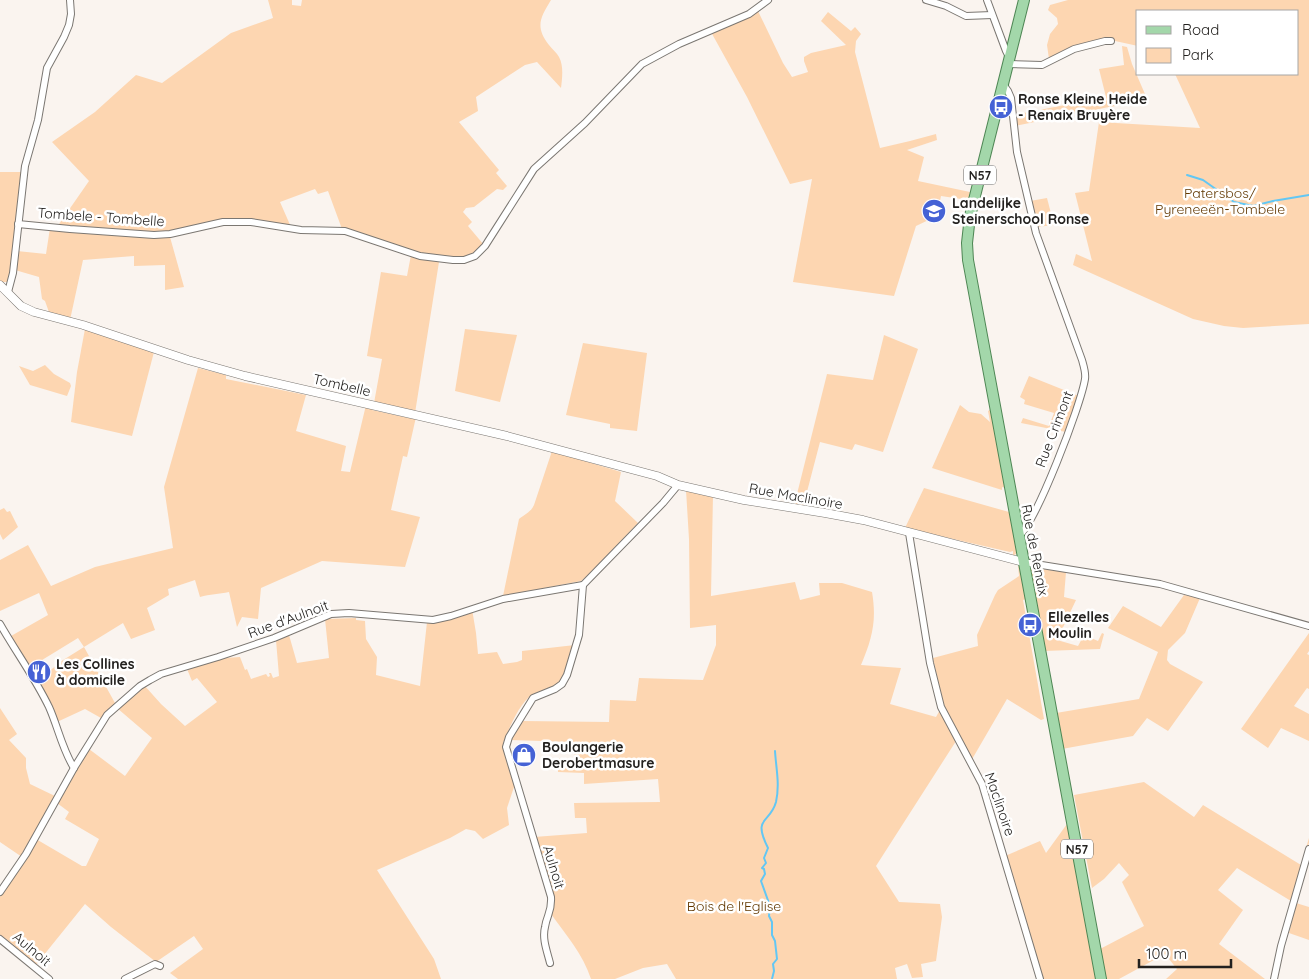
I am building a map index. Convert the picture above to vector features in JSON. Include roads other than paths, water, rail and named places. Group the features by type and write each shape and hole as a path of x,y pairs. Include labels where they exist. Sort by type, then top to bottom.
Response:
{"main road":[{"name":"N57","path":"1003,84 1024,0"},
{"name":"Rue de Renaix","path":"1003,84 973,203 967,243 970,277 1101,979"}],"street":[{"path":"8,292 13,273 23,173 38,120 44,78 50,60 67,31 71,14 70,0"},
{"name":"Tombele - Tombelle","path":"18,224 154,235 170,234 223,222 251,222 301,230 345,231 392,248 430,258 459,260 475,256 482,250 496,230 534,169 586,123 642,64 672,47 749,14 768,0"},
{"path":"926,0 946,6 966,16 992,15"},
{"path":"987,0 1009,60 1042,65 1074,49 1105,40 1111,41"},
{"name":"Rue Crimont","path":"1003,84 1011,98 1018,152 1038,240 1082,360 1085,378 1071,425 1037,507 1024,533 1018,537"},
{"name":"Tombelle","path":"0,285 21,306 34,312 83,325 195,362 245,376 521,440 657,476 678,485"},
{"path":"583,585 663,503 678,485"},
{"name":"Rue Maclinoire","path":"678,485 763,504 839,515 1023,562"},
{"name":"Maclinoire","path":"909,533 927,641 942,707 982,784 1040,979"},
{"path":"1023,562 1160,584 1309,626"},
{"name":"Rue d'Aulnoit","path":"0,892 30,846 74,768 107,715 140,686 161,674 218,657 286,633 331,614 360,614 433,620 511,597 583,585"},
{"name":"Aulnoit","path":"550,963 544,936 552,906 551,897 532,837 514,769 506,750 506,743 533,698 555,689 562,684 567,675 578,634 583,585"},
{"path":"0,624 42,693 50,709 66,755 74,768"},
{"path":"1274,979 1281,946 1309,849"},
{"name":"Aulnoit","path":"0,939 49,979"},
{"path":"125,979 155,964 160,966"}],"waterway":[{"path":"1187,175 1203,180 1234,202 1253,206 1309,195"},
{"path":"772,979 773,964 777,959 775,941 772,935 772,922 769,916 770,906 761,881 765,874 762,868 766,863 764,858 768,848 762,825 773,809 777,795 778,782 775,751"}],"place":[{"name":"Ronse Kleine Heide - Renaix Bruyère","path":"1001,107"},
{"name":"Landelijke Steinerschool Ronse","path":"934,211"},
{"name":"Ellezelles Moulin","path":"1030,625"},
{"name":"Les Collines à domicile","path":"39,672"},
{"name":"Boulangerie Derobertmasure","path":"524,755"}],"park label":[{"name":"Patersbos/ Pyreneeën-Tombele","path":"1220,202"},
{"name":"Bois de l'Eglise","path":"734,906"}]}
